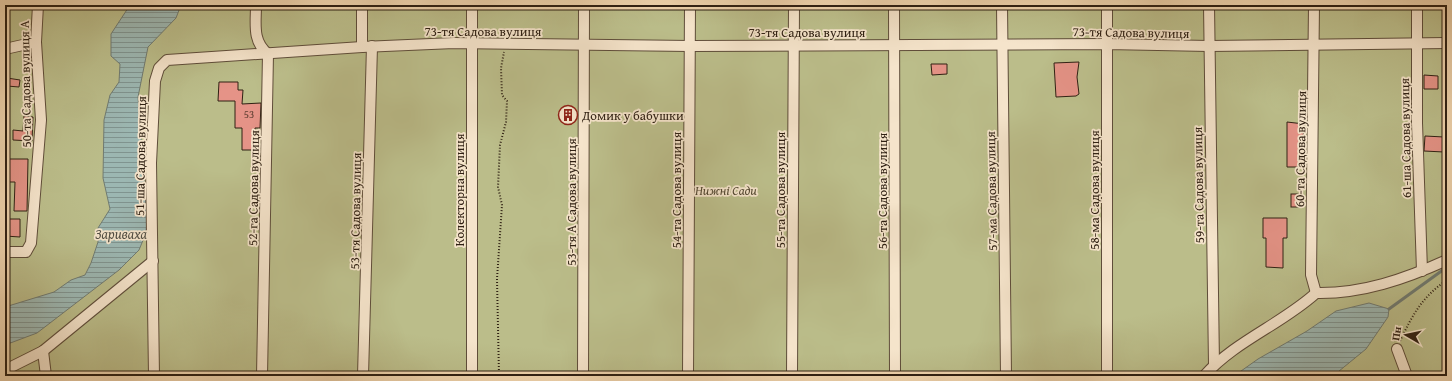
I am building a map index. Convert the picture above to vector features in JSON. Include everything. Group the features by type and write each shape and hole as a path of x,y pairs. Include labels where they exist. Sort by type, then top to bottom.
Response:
{"street":[{"name":"50-та Садова вулиця А","path":"5,252 21,252 29,249 30,243 39,163 41,120 36,42 38,5"},
{"path":"256,5 257,38 261,48 268,54"},
{"name":"53-тя Садова вулиця","path":"362,5 367,46 364,376"},
{"name":"Колекторна вулиця","path":"472,5 472,376"},
{"name":"53-тя А Садова вулиця","path":"583,376 584,5"},
{"name":"54-та Садова вулиця","path":"688,376 690,5"},
{"name":"55-та Садова вулиця","path":"792,376 794,5"},
{"name":"56-та Садова вулиця","path":"894,5 895,376"},
{"name":"57-ма Садова вулиця","path":"1002,5 1006,376"},
{"name":"58-ма Садова вулиця","path":"1107,5 1107,376"},
{"name":"59-та Садова вулиця","path":"1209,5 1214,365"},
{"name":"60-та Садова вулиця","path":"1314,5 1311,275 1316,293"},
{"name":"61-ша Садова вулиця","path":"1417,5 1417,123 1422,271"},
{"path":"5,49 36,42"},
{"name":"73-тя Садова вулиця","path":"167,60 367,46 472,43 690,46 894,44 1314,46 1447,43"},
{"name":"52-га Садова вулиця","path":"262,376 268,54"},
{"name":"51-ша Садова вулиця","path":"154,376 151,163 155,81 159,68 167,60"},
{"path":"1204,376 1214,365 1266,328 1299,308 1316,293 1338,294 1395,282 1447,260"},
{"path":"5,370 43,351 153,261"},
{"path":"1397,349 1407,376"},
{"path":"43,351 46,376"}],"path":[{"path":"499,376 497,279 502,205 498,187 500,145 506,122 507,101 502,95 501,68 505,43"},
{"path":"1397,349 1413,314 1431,291 1447,280"}],"green space":[{"name":"Нижні Сади","path":"5,5 1447,5 1447,376 5,376"}],"water":[{"name":"Зариваха","path":"130,5 181,5 176,18 148,47 138,97 147,220 146,233 139,250 119,270 37,333 5,345 5,307 54,292 71,280 85,275 91,263 98,242 98,228 110,209 103,178 104,120 110,95 119,82 120,64 111,56 111,34"},
{"path":"1369,303 1389,309 1388,317 1366,349 1333,376 1234,376 1258,359 1307,331 1336,311"}],"building":[{"path":"1079,62 1077,77 1079,94 1076,96 1056,97 1054,63"},
{"path":"931,64 947,64 947,74 932,75"},
{"path":"1424,75 1438,76 1438,89 1424,89"},
{"path":"7,78 20,80 19,87 7,86"},
{"path":"219,82 238,82 238,90 243,90 242,104 261,103 260,128 255,128 255,150 242,150 242,128 235,128 235,101 218,101"},
{"path":"24,116 33,117 32,141 13,140 13,130 23,131"},
{"path":"1287,122 1304,124 1301,167 1287,167"},
{"path":"1425,136 1444,137 1444,152 1424,151"},
{"path":"9,159 28,159 27,211 14,211 15,182 9,182"},
{"path":"1291,194 1300,194 1300,207 1291,207"},
{"path":"1263,218 1287,218 1287,238 1283,238 1283,268 1266,267 1266,238 1263,238"},
{"path":"5,219 20,219 20,237 5,236"}],"waterway":[{"path":"1389,309 1447,267"}],"place":[{"name":"Домик у бабушки","path":"568,115"}]}
